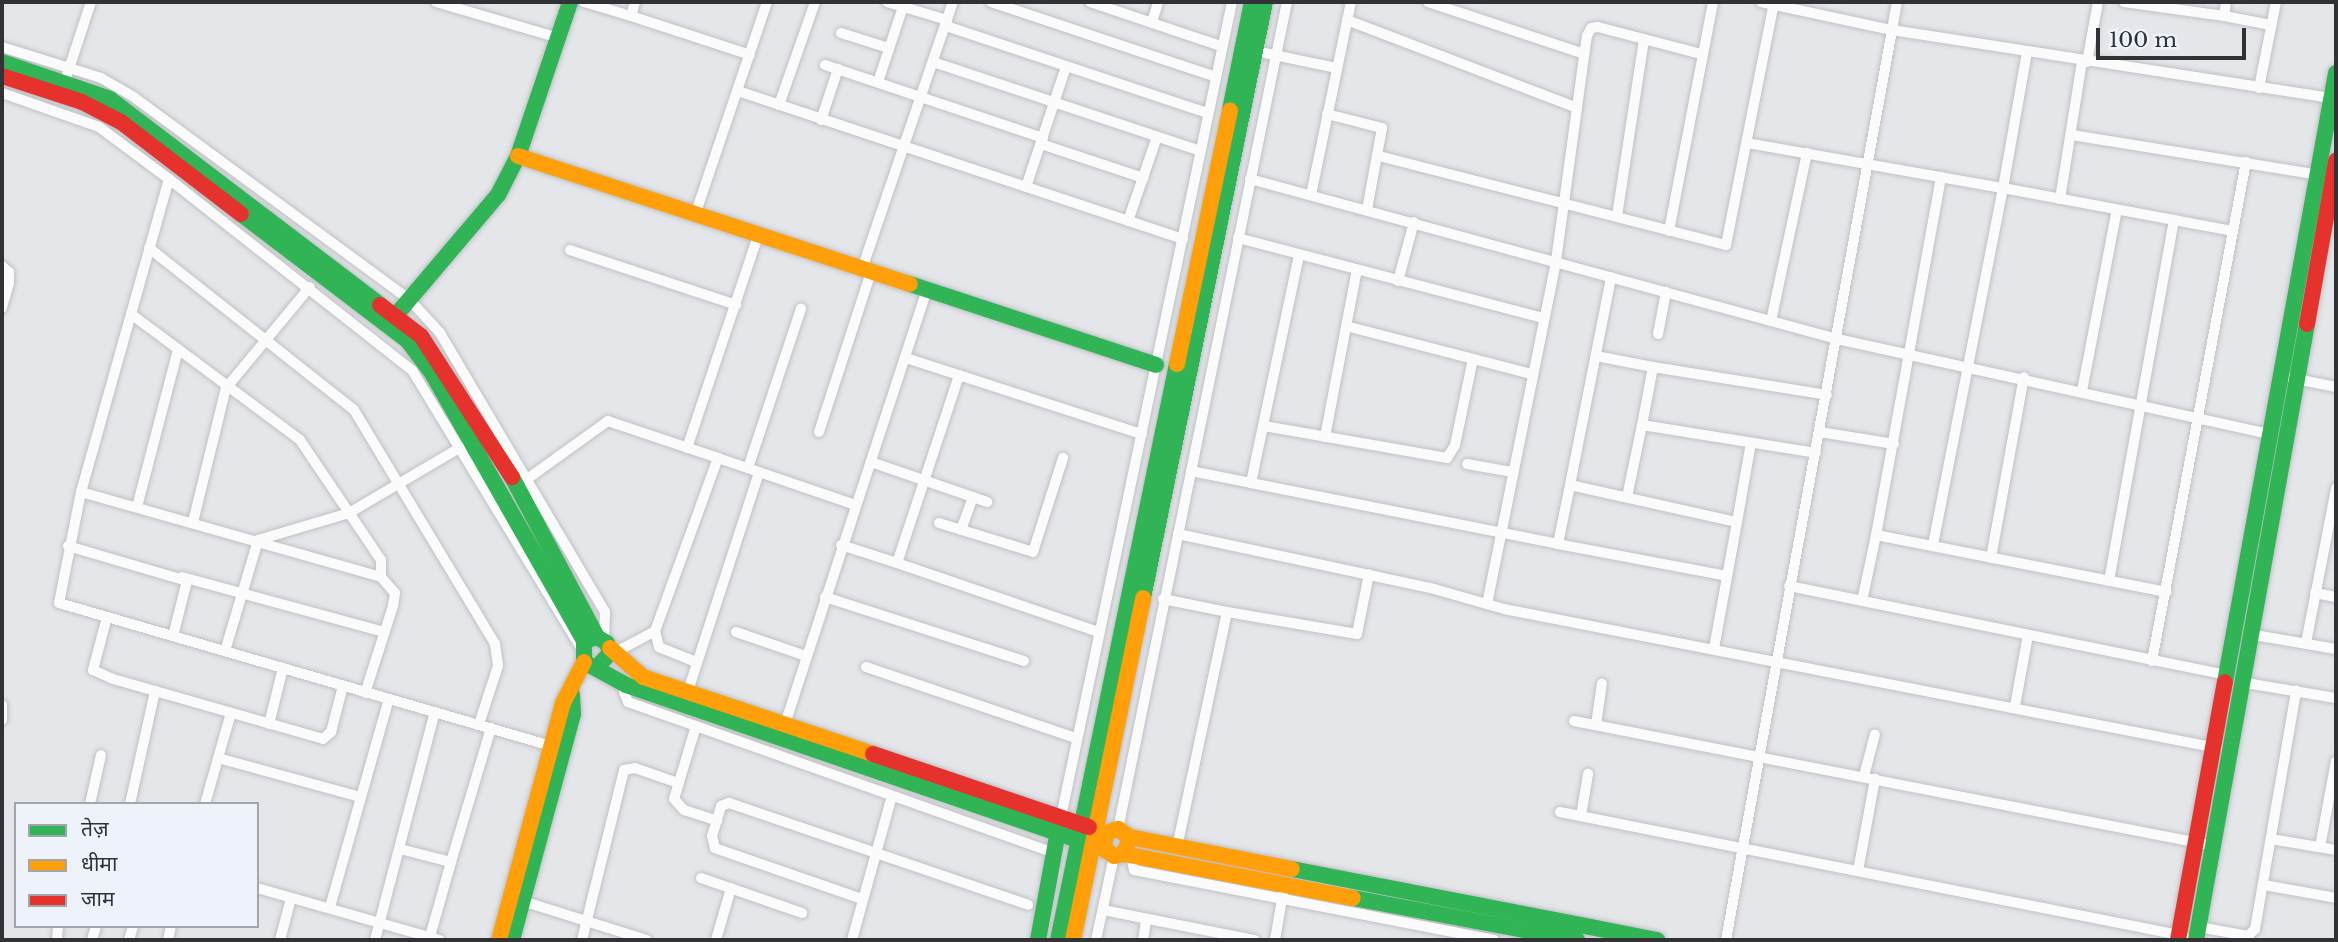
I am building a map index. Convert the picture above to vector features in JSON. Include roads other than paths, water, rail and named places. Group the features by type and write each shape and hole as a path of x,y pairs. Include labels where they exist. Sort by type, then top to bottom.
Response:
{"street":[{"path":"67,74 91,2"},
{"path":"436,2 559,37"},
{"path":"394,319 486,214 518,156 570,2"},
{"path":"584,2 750,55"},
{"path":"631,16 635,2"},
{"path":"779,105 815,2"},
{"path":"887,2 1206,118 1229,139"},
{"path":"819,432 903,148 953,2"},
{"path":"991,2 1216,77"},
{"path":"1090,2 1105,4 1221,46"},
{"path":"1152,22 1158,2"},
{"path":"1038,940 1076,738 1183,239 1198,150 1232,2"},
{"path":"1229,139 1255,51 1252,2"},
{"path":"1096,940 1103,910 1106,841 1183,369 1252,33 1265,2"},
{"path":"1073,940 1106,841 1178,534 1287,2"},
{"path":"1311,195 1351,2"},
{"path":"1428,2 1584,54"},
{"path":"1669,231 1713,2"},
{"path":"1761,2 1892,30 2334,99"},
{"path":"1821,15 1824,2"},
{"path":"1726,940 1897,2"},
{"path":"2060,199 2098,2"},
{"path":"2124,2 2272,25"},
{"path":"2224,16 2226,2"},
{"path":"2259,88 2276,2"},
{"path":"696,212 750,55 763,3"},
{"path":"1379,156 1726,245 1774,3"},
{"path":"878,82 903,7"},
{"path":"1347,20 1577,108"},
{"path":"1487,604 1531,374 1556,261 1584,54 1591,28 1701,54"},
{"path":"841,33 889,48"},
{"path":"1618,216 1644,40"},
{"path":"2,47 67,74 110,99 182,150 410,300 440,333 522,483 598,652 589,677 573,689"},
{"path":"1255,51 1337,68"},
{"path":"1933,546 2027,52"},
{"path":"2,62 67,74"},
{"path":"933,62 1198,150"},
{"path":"825,65 1143,178"},
{"path":"1026,187 1066,68"},
{"path":"821,120 838,69"},
{"path":"2233,679 2249,634 2318,175 2334,99 2336,74"},
{"path":"2,76 101,110 182,150 394,319 440,360 522,483"},
{"path":"738,91 1183,239"},
{"path":"2,93 99,127 336,306 412,370 461,447 562,623 598,652 643,677 1061,817 1106,841 1283,892 1494,940"},
{"path":"1327,114 1382,128 1367,210"},
{"path":"2072,135 2318,175"},
{"path":"1128,221 1157,137"},
{"path":"1747,143 2232,231"},
{"path":"182,150 346,292 394,319 432,373 598,652 626,685 1057,834 1177,847 1577,940"},
{"path":"1771,321 1807,153"},
{"path":"518,156 868,267 1156,365"},
{"path":"2178,938 2196,843 2221,749 2270,434 2288,378 2336,161"},
{"path":"2152,661 2246,162"},
{"path":"1862,601 1911,353 1941,177"},
{"path":"169,179 81,492 68,546 59,603 558,748"},
{"path":"1250,179 1837,339 1969,364 2270,434"},
{"path":"2082,391 2117,210"},
{"path":"2109,581 2139,405 2175,220"},
{"path":"1398,281 1414,222"},
{"path":"687,448 759,233"},
{"path":"1238,239 1543,318"},
{"path":"149,248 354,410 499,654 485,726 433,939 259,889"},
{"path":"570,250 736,305"},
{"path":"1251,483 1299,255"},
{"path":"2,266 9,272 2,308"},
{"path":"1325,437 1357,270"},
{"path":"1558,544 1611,277"},
{"path":"194,522 226,388 268,341 310,287"},
{"path":"785,724 841,545 928,287"},
{"path":"336,306 346,292"},
{"path":"1658,334 1666,292"},
{"path":"748,468 801,309"},
{"path":"131,314 226,388 300,440 381,560 381,577"},
{"path":"1346,326 1531,374"},
{"path":"137,507 178,350"},
{"path":"1596,356 1827,395"},
{"path":"905,358 1142,433"},
{"path":"1264,426 1447,458 1455,445 1473,359"},
{"path":"1627,497 1653,367"},
{"path":"897,563 958,375"},
{"path":"1991,558 2024,377"},
{"path":"2288,378 2336,387"},
{"path":"522,483 608,421 855,505"},
{"path":"1642,425 1816,453"},
{"path":"1820,432 1894,444"},
{"path":"1714,648 1751,443"},
{"path":"258,540 349,513 461,447"},
{"path":"696,662 659,647 655,631 718,458"},
{"path":"939,523 1033,552 1063,458"},
{"path":"871,462 987,502"},
{"path":"1467,464 1513,472"},
{"path":"1191,471 1727,576"},
{"path":"688,691 759,472"},
{"path":"1570,485 1737,522"},
{"path":"2306,643 2336,488"},
{"path":"81,492 381,577 395,593 365,692"},
{"path":"961,530 973,497"},
{"path":"1178,534 1369,574 1487,604 2015,706 2221,749"},
{"path":"1876,535 2166,592"},
{"path":"225,651 258,540"},
{"path":"841,545 1099,632"},
{"path":"68,546 385,632"},
{"path":"1163,599 1357,634 1369,574"},
{"path":"173,636 186,587 182,577"},
{"path":"1789,586 2336,698"},
{"path":"2315,593 2336,597"},
{"path":"825,597 1024,661"},
{"path":"1177,847 1227,612"},
{"path":"107,617 93,670 155,691 316,738 328,736 343,687"},
{"path":"499,940 517,900 558,748 564,703 598,652 655,631"},
{"path":"736,632 806,656"},
{"path":"2249,634 2336,649"},
{"path":"2015,706 2028,635"},
{"path":"866,667 1076,738"},
{"path":"269,724 283,668"},
{"path":"1596,725 1602,683"},
{"path":"626,685 624,692 628,702 1054,853"},
{"path":"130,802 155,691"},
{"path":"1560,812 2178,938 2248,936 2253,933 2264,885 2297,691"},
{"path":"330,907 389,699"},
{"path":"2,705 2,720"},
{"path":"375,940 435,712"},
{"path":"206,802 231,713"},
{"path":"1574,721 1760,755 2214,846"},
{"path":"696,726 678,783 676,806 717,821"},
{"path":"1858,872 1875,734"},
{"path":"2197,936 2214,846 2221,749"},
{"path":"90,802 101,755"},
{"path":"218,758 361,797"},
{"path":"2320,847 2336,761"},
{"path":"582,940 624,770 635,768 678,783"},
{"path":"1581,816 1588,774"},
{"path":"852,940 874,852 892,796"},
{"path":"862,899 715,848 721,806 729,803 1028,905"},
{"path":"2271,839 2336,850"},
{"path":"1058,940 1106,841"},
{"path":"400,849 451,862"},
{"path":"701,878 802,912"},
{"path":"2264,885 2336,898"},
{"path":"716,940 730,888"},
{"path":"1275,940 1283,892"},
{"path":"280,940 291,898"},
{"path":"517,900 641,939"},
{"path":"513,940 517,900"},
{"path":"1103,910 1255,940"},
{"path":"1143,940 1146,920"},
{"path":"1451,929 1512,927 1657,940"}]}
